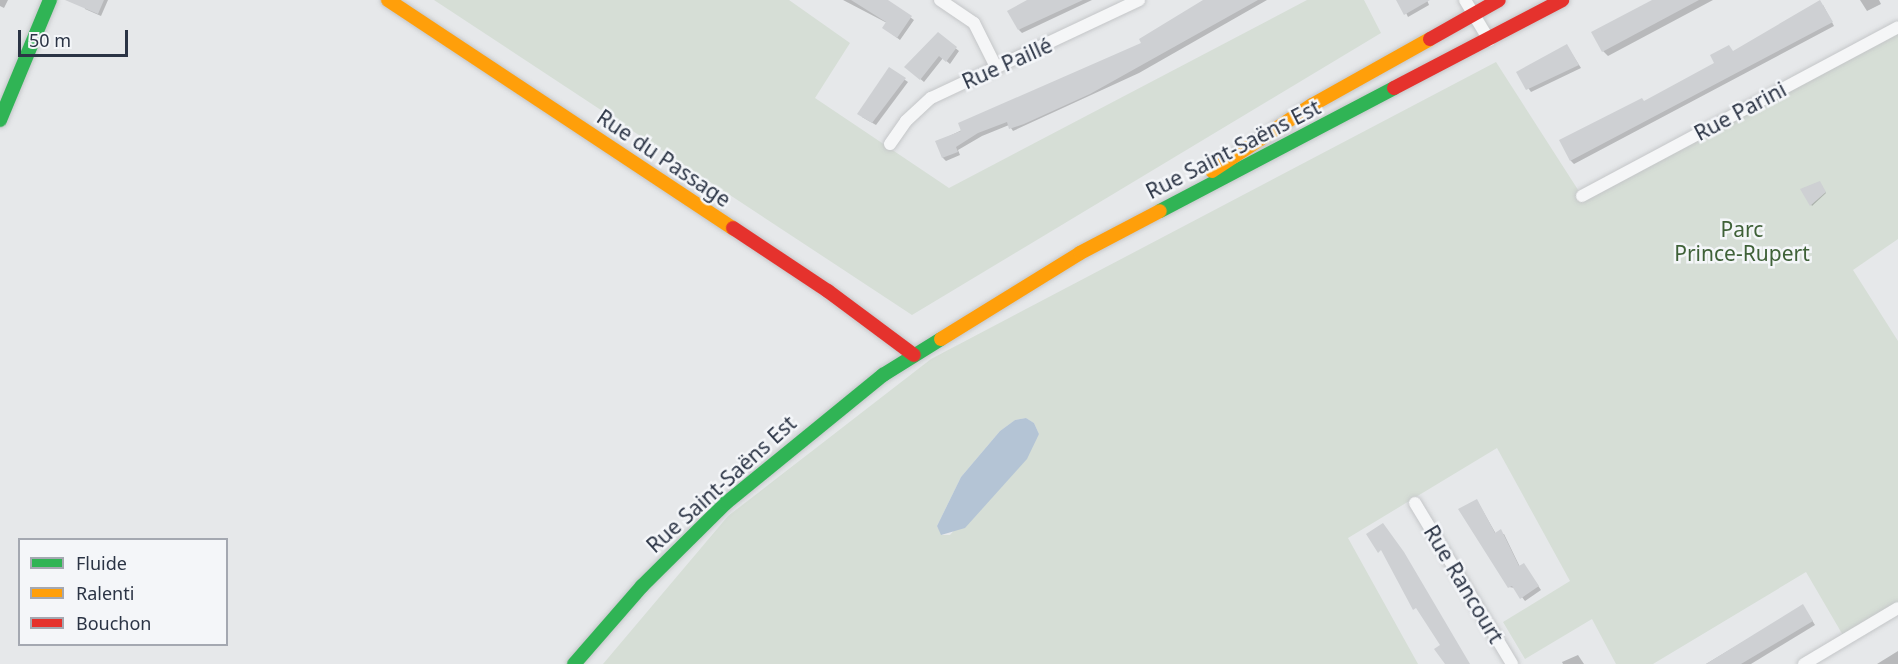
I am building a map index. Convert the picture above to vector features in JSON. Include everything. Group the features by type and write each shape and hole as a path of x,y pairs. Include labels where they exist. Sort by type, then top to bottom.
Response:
{"main road":[{"path":"0,120 50,0"},
{"name":"Rue du Passage","path":"388,0 828,291 914,355"},
{"name":"Rue Saint-Saëns Est","path":"574,664 642,586 726,502 813,429 914,355 1138,221 1312,105 1499,0"},
{"name":"Rue Saint-Saëns Est","path":"1138,221 1563,0"}],"street":[{"path":"940,0 974,23 996,67"},
{"name":"Rue Paillé","path":"890,144 906,121 931,98 1139,0"},
{"path":"1465,0 1489,40"},
{"name":"Rue Parini","path":"1582,196 1898,27"},
{"name":"Rue Rancourt","path":"1415,503 1512,664"},
{"path":"1804,664 1898,608"}],"green space":[{"path":"434,0 789,0 850,43 815,98 949,188 1307,0 1364,0 1381,33 912,315"},
{"name":"Parc Prince-Rupert","path":"1898,27 1898,239 1853,270 1898,341 1898,606 1844,637 1806,572 1653,664 1616,664 1592,619 1525,659 1503,622 1570,581 1497,448 1348,538 1418,664 603,664 728,516 931,359 1496,62 1582,196","holes":["1026,418 1034,423 1039,434 950,535 942,535 937,526 961,477 1000,431 1015,420"]}],"water":[{"path":"1026,418 1034,423 1039,434 1027,459 965,528 941,535 937,526 961,477 1000,431 1015,420"}],"building":[{"path":"65,0 104,0 98,14"},
{"path":"851,0 888,0 912,16 897,38 882,28 886,22"},
{"path":"1027,0 1083,0 1018,30 1007,11"},
{"path":"1203,0 1258,0 1090,94 1024,124 1009,129 1007,122 978,133 956,147 958,152 942,158 935,141 961,131 958,123 1141,43 1139,39"},
{"path":"1396,0 1430,0 1404,15"},
{"path":"1652,0 1699,0 1602,52 1591,32"},
{"path":"1820,0 1833,22 1570,161 1559,140 1642,98 1644,101 1714,63 1710,55 1729,45 1733,51"},
{"path":"938,32 957,47 946,62 939,56 920,80 904,67"},
{"path":"1567,44 1579,65 1526,90 1516,72"},
{"path":"889,67 906,78 872,123 857,114"},
{"path":"1820,181 1826,192 1810,206 1800,189"},
{"path":"1477,499 1495,533 1501,529 1519,566 1524,563 1539,586 1520,599 1512,586 1508,588 1458,509"},
{"path":"1383,523 1404,552 1470,664 1445,664 1434,649 1440,645 1416,608 1413,610 1381,550 1378,553 1366,534"},
{"path":"1803,604 1813,621 1741,664 1706,664"}],"traffic: fast":[{"path":"0,120 50,0"},
{"path":"1160,211 1394,88"},
{"path":"574,664 642,586 726,503 883,375 941,339"}],"traffic: slow":[{"path":"388,0 733,228"},
{"path":"1212,171 1312,105 1430,39"},
{"path":"941,339 1080,253 1160,211"}],"traffic: jam":[{"path":"1430,39 1499,0"},
{"path":"1394,88 1562,0"},
{"path":"733,228 828,291 914,355"}]}
